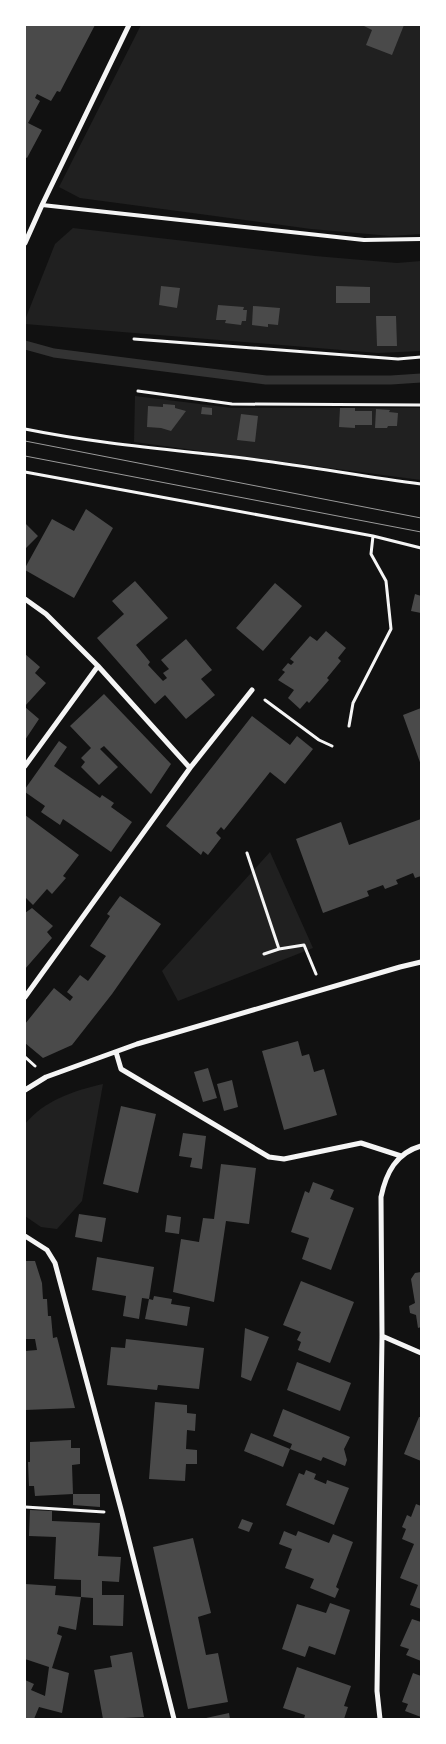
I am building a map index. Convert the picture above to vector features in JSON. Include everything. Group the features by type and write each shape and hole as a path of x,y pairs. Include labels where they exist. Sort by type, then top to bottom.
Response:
{"street":[{"path":"25,244 129,25"},
{"path":"25,598 46,614 98,666 190,768"},
{"path":"25,766 98,666"},
{"path":"25,997 190,768 252,690"},
{"path":"25,1090 46,1077 137,1044 322,989 421,962"},
{"path":"116,1052 121,1069 269,1157 284,1159 361,1143 401,1156"},
{"path":"380,1719 377,1691 382,1336 381,1197 384,1182 390,1168 401,1156 421,1146"},
{"path":"25,1236 47,1250 56,1263 122,1512 174,1719"},
{"path":"382,1336 421,1353"}],"lane":[{"path":"42,205 364,240 421,240"}],"path":[{"path":"134,340 398,359 421,357"},
{"path":"138,391 232,404 421,406"},
{"path":"25,429 63,437 219,455 421,484"},
{"path":"25,472 373,536 421,548"},
{"path":"349,726 353,703 391,629 386,581 371,554 373,536"},
{"path":"252,690 319,740 332,746"},
{"path":"247,854 279,949"},
{"path":"264,954 279,949 304,945 322,989"},
{"path":"25,1507 122,1512"}],"shaded area":[{"path":"141,25 421,25 421,234 391,236 311,229 80,198 59,187"},
{"path":"73,228 315,256 397,263 421,261 421,351 378,353 25,324 55,244"},
{"path":"135,396 232,408 421,408 421,480 134,442"},
{"path":"270,852 313,948 178,1001 162,971"},
{"path":"103,1084 82,1201 57,1229 41,1227 25,1216 25,1124 41,1109 60,1098"}],"building":[{"path":"25,25 95,25 60,92 57,91 51,101 37,94 35,98 40,101 28,123 42,130 27,158 25,157"},
{"path":"362,25 404,25 392,55 366,45 372,30"},
{"path":"161,286 180,288 177,308 159,305"},
{"path":"336,286 370,287 370,303 336,303"},
{"path":"218,305 244,307 243,310 247,310 246,321 242,321 241,325 225,323 226,320 216,320"},
{"path":"253,306 280,308 278,325 268,324 268,327 252,325"},
{"path":"376,316 396,316 397,346 377,346"},
{"path":"163,404 175,405 175,408 186,411 171,431 147,427 148,406 163,407"},
{"path":"202,407 212,408 212,415 201,414"},
{"path":"340,408 355,408 355,411 372,411 372,425 355,425 355,428 339,427"},
{"path":"376,409 390,410 389,412 398,413 397,426 375,428"},
{"path":"241,414 258,416 255,442 237,440"},
{"path":"86,509 113,528 74,598 25,570 25,568 52,519 74,531"},
{"path":"25,523 38,536 25,549"},
{"path":"135,581 168,618 136,645 150,662 148,665 163,681 167,678 163,673 169,669 161,660 186,639 212,670 201,679 215,695 186,719 165,695 155,704 97,638 124,614 112,601"},
{"path":"275,583 302,606 263,651 236,628"},
{"path":"415,594 421,596 421,613 411,611"},
{"path":"326,631 346,648 338,658 341,661 327,678 329,680 309,703 307,701 300,709 288,698 294,690 278,680 285,672 282,670 288,663 291,665 294,662 290,659 310,636 317,641"},
{"path":"25,654 40,667 35,673 46,683 25,706"},
{"path":"104,694 171,764 151,794 104,746 100,749 118,767 99,785 81,767 85,762 81,758 91,748 70,726"},
{"path":"25,707 39,719 25,740"},
{"path":"421,708 421,765 403,715"},
{"path":"252,716 290,745 297,736 313,749 285,784 270,772 224,830 221,827 216,833 221,838 208,855 203,851 201,855 166,826"},
{"path":"59,741 67,747 54,766 100,798 102,795 114,803 111,807 132,822 111,852 63,819 60,825 41,812 45,806 25,792 25,789"},
{"path":"25,815 79,855 63,876 66,878 52,894 47,889 33,905 25,897"},
{"path":"421,819 421,876 415,878 413,873 396,880 398,884 385,889 383,885 367,891 369,896 323,913 296,839 341,822 349,845"},
{"path":"120,896 161,924 112,994 72,1045 43,1058 25,1043 25,1024 54,988 70,1001 73,997 67,992 80,975 88,981 91,977 106,956 90,946 110,916 107,914"},
{"path":"32,908 53,926 47,932 52,938 25,969 25,913"},
{"path":"298,1041 302,1056 309,1054 314,1072 324,1069 337,1115 284,1130 262,1051"},
{"path":"208,1068 217,1098 203,1102 194,1072"},
{"path":"232,1080 238,1107 224,1111 217,1084"},
{"path":"121,1106 156,1114 138,1193 103,1184"},
{"path":"183,1133 206,1136 202,1169 190,1167 192,1158 179,1156"},
{"path":"221,1164 256,1168 249,1224 226,1221 214,1302 173,1292 181,1239 199,1242 203,1218 214,1219"},
{"path":"313,1182 334,1190 330,1199 354,1208 331,1270 302,1259 309,1238 291,1232 305,1191 309,1193"},
{"path":"79,1214 106,1218 102,1242 75,1237"},
{"path":"167,1215 181,1217 179,1234 165,1232"},
{"path":"97,1257 154,1267 149,1299 142,1298 139,1319 123,1316 126,1296 92,1290"},
{"path":"25,1261 35,1261 42,1283 43,1299 47,1299 48,1316 51,1316 53,1338 57,1337 75,1408 25,1410 25,1351 37,1350 35,1339 25,1339"},
{"path":"421,1272 421,1327 418,1328 416,1315 410,1313 409,1306 415,1303 411,1279 415,1273"},
{"path":"301,1281 354,1302 330,1363 298,1350 301,1342 297,1340 301,1332 283,1325"},
{"path":"154,1296 172,1299 171,1304 190,1307 187,1326 145,1319 149,1299 153,1300"},
{"path":"245,1328 269,1337 251,1381 241,1377"},
{"path":"126,1339 204,1348 199,1389 158,1385 157,1390 107,1385 111,1347 125,1348"},
{"path":"297,1362 351,1383 340,1411 287,1390"},
{"path":"155,1402 187,1405 187,1413 196,1414 195,1431 187,1430 186,1449 197,1450 197,1464 186,1464 185,1481 149,1479"},
{"path":"283,1409 350,1437 344,1449 347,1460 345,1466 323,1457 321,1461 290,1449 292,1444 273,1436"},
{"path":"419,1417 421,1417 421,1461 404,1454"},
{"path":"251,1433 290,1449 283,1467 244,1451"},
{"path":"71,1440 71,1448 80,1448 80,1464 72,1465 73,1494 35,1496 34,1486 29,1486 28,1462 30,1462 30,1442"},
{"path":"306,1470 316,1474 314,1479 326,1484 327,1480 349,1488 334,1525 286,1505 299,1473 304,1475"},
{"path":"73,1494 100,1494 100,1507 73,1505"},
{"path":"416,1504 421,1506 421,1609 410,1605 418,1585 400,1578 414,1544 402,1539 406,1529 402,1527 407,1515 411,1517"},
{"path":"30,1510 52,1511 52,1521 100,1523 98,1556 121,1557 119,1582 102,1581 102,1595 124,1595 123,1626 93,1625 93,1598 81,1597 81,1580 54,1579 56,1537 29,1536"},
{"path":"242,1519 253,1523 249,1532 238,1528"},
{"path":"284,1531 296,1536 298,1531 329,1543 333,1534 353,1542 336,1587 339,1589 335,1598 310,1588 314,1579 285,1568 292,1549 279,1544"},
{"path":"193,1538 211,1613 198,1617 206,1655 218,1653 228,1702 188,1709 153,1547"},
{"path":"25,1584 56,1586 55,1595 81,1597 76,1630 59,1626 57,1634 62,1636 52,1668 69,1673 62,1713 39,1707 34,1719 25,1719 25,1680 34,1684 31,1690 45,1696 49,1667 25,1659"},
{"path":"330,1603 350,1610 335,1655 309,1646 305,1657 282,1649 297,1604 326,1613"},
{"path":"412,1619 421,1622 421,1661 406,1655 409,1649 400,1646"},
{"path":"132,1652 144,1717 103,1719 94,1670 112,1667 110,1656"},
{"path":"297,1667 351,1686 344,1706 348,1707 344,1719 304,1719 305,1715 283,1708"},
{"path":"413,1673 421,1676 421,1717 405,1711 408,1704 402,1702"},
{"path":"229,1713 230,1719 206,1719 206,1718"}],"waterway":[{"path":"25,345 54,353 266,380 391,380 421,378"}],"tram line":[{"path":"25,441 421,518"},
{"path":"25,456 421,532"}]}
